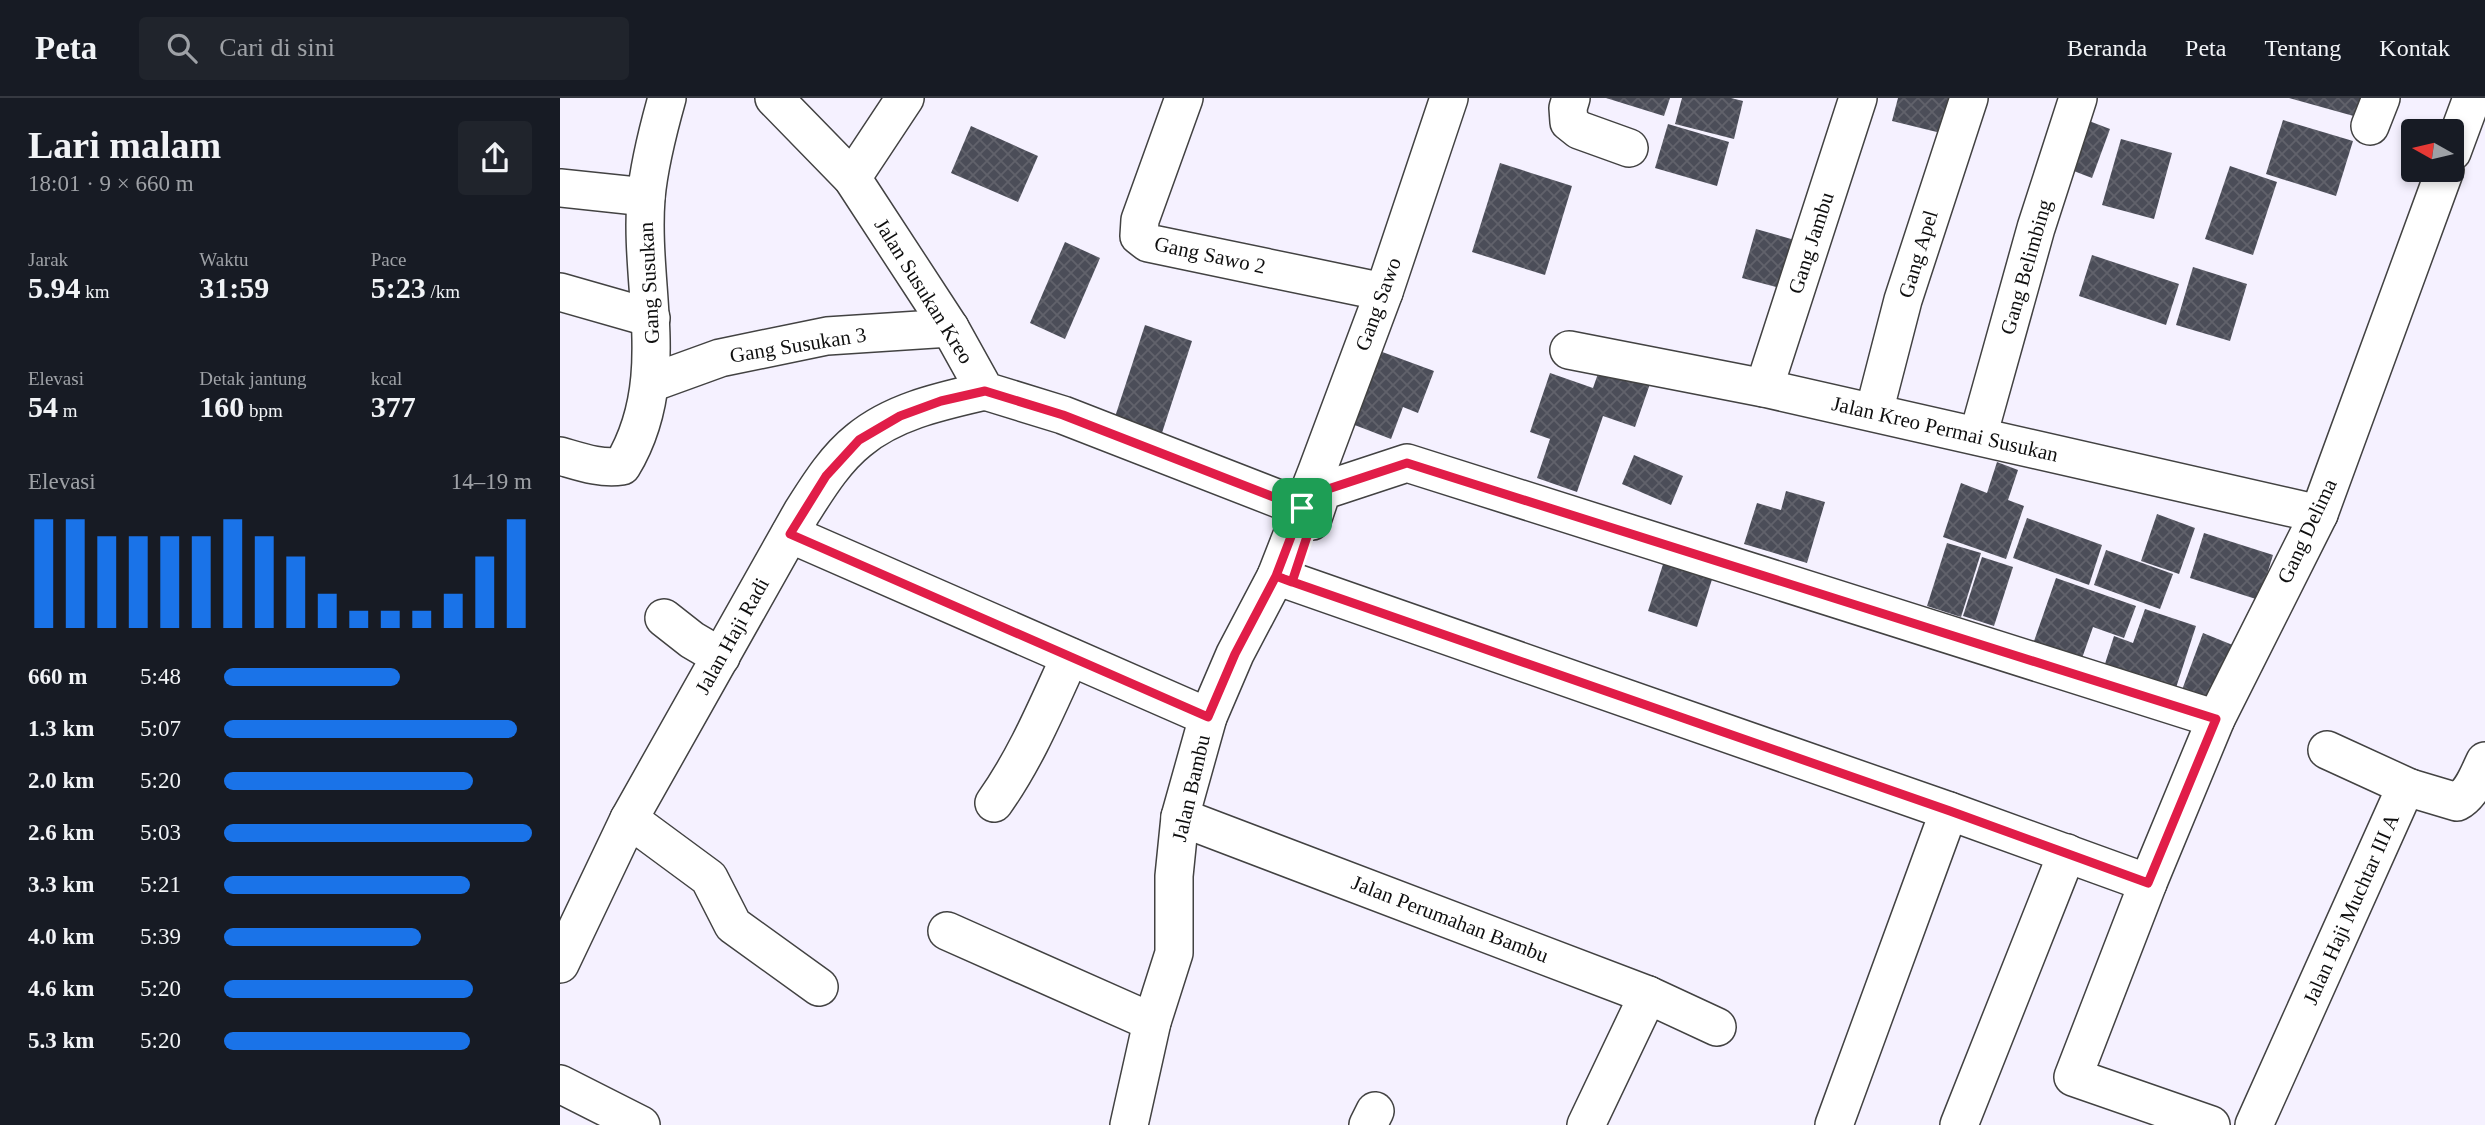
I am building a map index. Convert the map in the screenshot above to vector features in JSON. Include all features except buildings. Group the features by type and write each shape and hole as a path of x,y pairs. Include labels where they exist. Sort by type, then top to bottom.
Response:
{"street":[{"name":"Gang Susukan","path":"560,456 592,465 622,466 635,444 651,383 646,197 658,129 667,98"},
{"name":"Jalan Susukan Kreo","path":"774,98 852,177 950,328 985,391"},
{"path":"852,177 905,98"},
{"name":"Gang Sawo 2","path":"1184,98 1140,220 1139,236 1148,243 1384,292"},
{"name":"Gang Sawo","path":"1302,508 1384,292 1449,98"},
{"path":"1571,98 1568,108 1569,122 1579,130 1629,148"},
{"name":"Gang Jambu","path":"1764,387 1858,98"},
{"name":"Gang Apel","path":"1874,412 1903,300 1969,98"},
{"name":"Gang Belimbing","path":"1978,436 2036,228 2078,98"},
{"path":"2464,120 2472,98"},
{"name":"Gang Delima","path":"2211,1125 2073,1077 2148,883 2216,719 2319,514 2441,182"},
{"path":"560,188 646,197"},
{"path":"560,292 651,318"},
{"name":"Gang Susukan 3","path":"651,383 720,358 827,337 950,328"},
{"name":"Jalan Kreo Permai Susukan","path":"1569,350 1764,387 2319,514"},
{"path":"985,391 1063,415 1302,508"},
{"name":"Jalan Haji Radi","path":"560,964 629,820 790,534 826,476 859,440 900,416 941,401 985,391"},
{"path":"2148,883 1950,811 1284,579 1322,491 1407,463 2216,719"},
{"name":"Jalan Bambu","path":"1129,1125 1152,1022 1174,953 1174,876 1180,817 1208,717 1235,654 1284,579 1302,508"},
{"path":"790,534 1208,717"},
{"path":"663,618 721,657"},
{"path":"994,803 1009,782 1032,738 1070,657"},
{"path":"2328,750 2410,788"},
{"name":"Jalan Haji Muchtar III A","path":"2254,1125 2403,793 2410,788 2457,802 2464,799 2485,761"},
{"path":"1834,1125 1950,811"},
{"name":"Jalan Perumahan Bambu","path":"1180,817 1648,995 1717,1027"},
{"path":"629,820 709,878 733,925 819,987"},
{"path":"1959,1125 2067,853"},
{"path":"947,931 1152,1022"},
{"path":"1586,1125 1648,995"},
{"path":"560,1084 641,1125"}],"route":[{"path":"1302,508 1063,415 985,391 941,401 900,416 859,440 826,476 790,534 1208,717 1235,654 1276,576 1284,579 1950,811 2148,883 2216,719 1407,463 1322,491 1292,582 1276,576 1302,508"}]}
